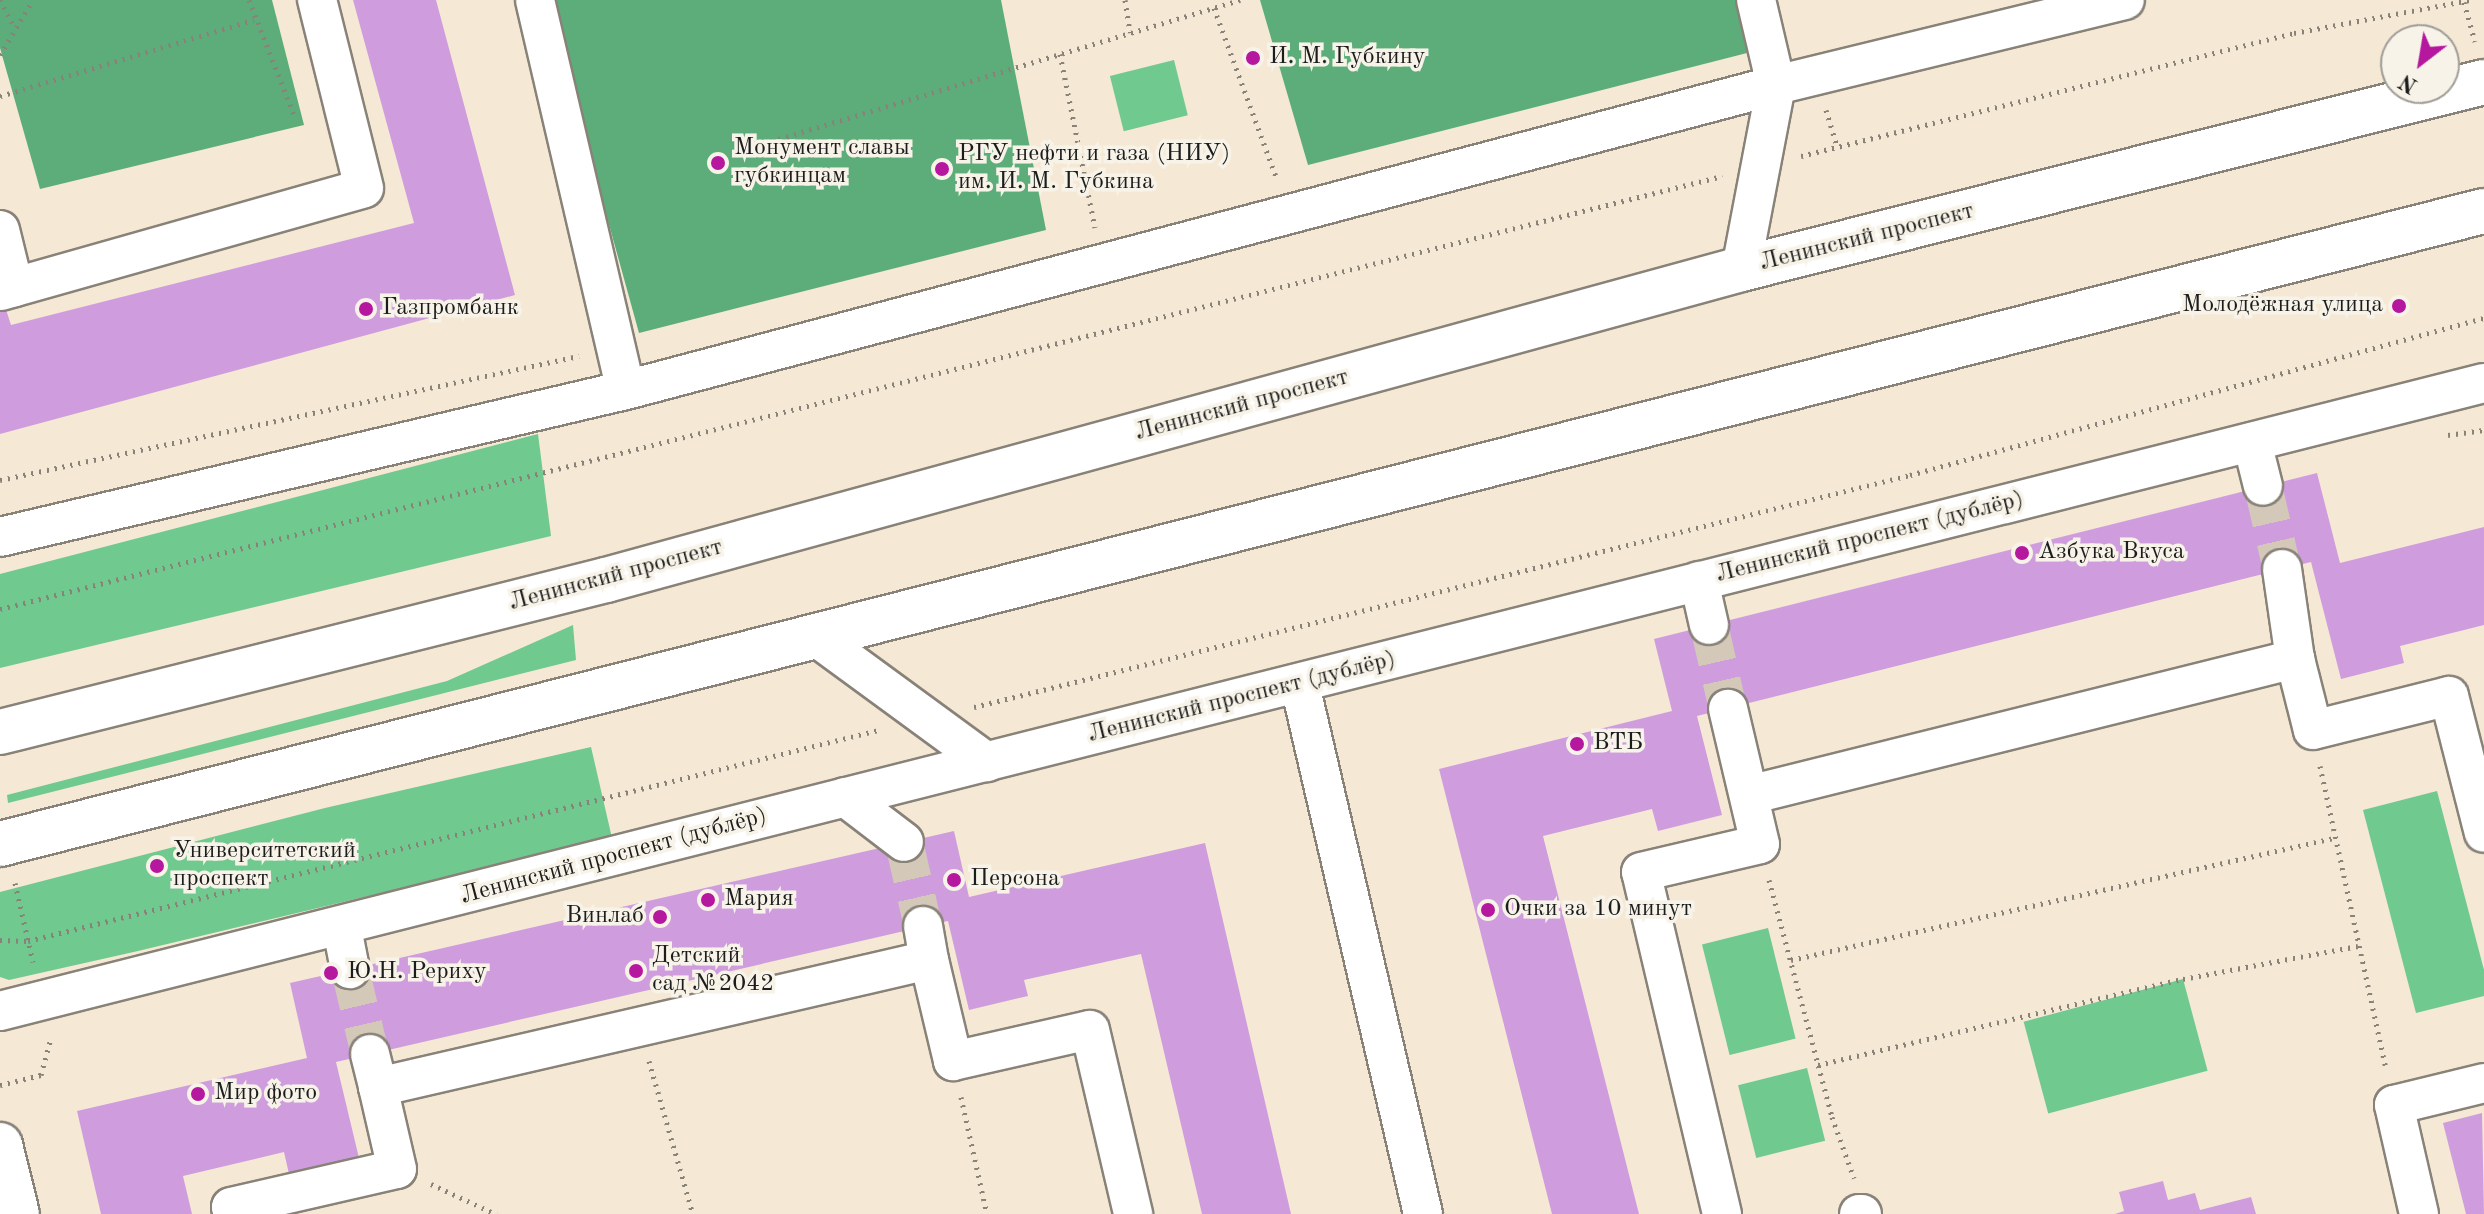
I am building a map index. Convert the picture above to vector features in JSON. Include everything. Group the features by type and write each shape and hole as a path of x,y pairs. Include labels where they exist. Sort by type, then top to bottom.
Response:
{"main road":[{"name":"Ленинский проспект","path":"0,732 606,580 1741,269 2484,82"},
{"path":"0,844 2484,211"},
{"path":"0,1148 17,1214"}],"street":[{"path":"0,230 8,289 364,188 317,0"},
{"path":"535,0 626,390"},
{"path":"1741,269 1776,85 1756,0"},
{"path":"0,537 626,390 1776,85 2125,0"},
{"name":"Ленинский проспект (дублёр)","path":"0,1011 342,928 845,797 1300,685 2484,383"},
{"path":"2252,442 2263,486"},
{"path":"2282,569 2295,659 2313,730 2449,696 2484,833"},
{"path":"1699,581 1709,625"},
{"path":"816,637 987,762"},
{"path":"1749,795 2295,659"},
{"path":"1300,685 1423,1214"},
{"path":"1722,1214 1641,872 1760,844 1728,709"},
{"path":"845,797 904,842"},
{"path":"342,928 350,969"},
{"path":"233,1214 231,1207 397,1169 374,1070 639,1027 926,943 953,1061 1090,1030 1133,1214"},
{"path":"2419,1214 2394,1105 2484,1083"}],"path":[{"path":"0,0 16,29"},
{"path":"0,55 33,0"},
{"path":"249,0 254,20 294,115"},
{"path":"1125,0 1130,33"},
{"path":"748,148 1240,0"},
{"path":"0,609 2294,33 2471,0"},
{"path":"1214,8 1281,187"},
{"path":"0,96 254,20"},
{"path":"1060,54 1096,232"},
{"path":"0,940 28,941 1910,475 2484,318"},
{"path":"2313,730 2394,1105"},
{"path":"1791,960 2334,838"},
{"path":"1760,844 1818,1065 1853,1172"},
{"path":"16,886 35,968"},
{"path":"1818,1065 2183,979 2358,946"},
{"path":"639,1027 693,1214"},
{"path":"0,1085 41,1075 51,1040"},
{"path":"953,1061 987,1214"},
{"path":"397,1169 496,1214"}],"green space":[{"path":"0,0 272,0 304,125 40,189 0,48"},
{"path":"547,0 1001,0 1046,230 639,333"},
{"path":"1260,0 1735,0 1747,53 1308,165"},
{"path":"1174,60 1188,115 1124,131 1110,76"},
{"path":"538,434 551,536 0,668 0,574"},
{"path":"573,625 576,660 8,803 7,795 447,681"},
{"path":"591,747 612,838 138,951 9,980 0,977 0,892 325,808"},
{"path":"2437,791 2484,970 2484,996 2416,1013 2363,810"},
{"path":"1768,928 1796,1039 1730,1055 1702,944"},
{"path":"2183,979 2208,1071 2048,1113 2024,1022"},
{"path":"1807,1068 1825,1141 1756,1158 1738,1085"}],"building":[{"path":"353,0 436,0 515,295 0,434 0,291 11,325 414,223"},
{"path":"2317,473 2340,563 2484,527 2484,625 2400,646 2404,663 2341,679 2311,562 1697,716 1722,815 1658,831 1652,809 1543,836 1639,1214 1552,1214 1439,769 1672,711 1654,639"},
{"path":"954,831 969,897 1205,843 1291,1214 1202,1214 1141,954 1024,980 1028,996 969,1010 948,921 336,1062 359,1158 289,1174 284,1152 183,1176 192,1214 101,1214 77,1111 307,1058 290,983"},
{"path":"2482,1113 2484,1214 2466,1214 2443,1123"},
{"path":"2163,1181 2168,1200 2195,1193 2200,1210 2251,1197 2256,1214 2115,1214 2124,1211 2119,1192"}],"tunnel":[{"path":"2263,486 2282,569"},
{"path":"1709,625 1728,709"},
{"path":"904,842 923,926"},
{"path":"350,969 370,1054"}],"place":[{"name":"И. М. Губкину","path":"1253,58"},
{"name":"Монумент славы губкинцам","path":"718,163"},
{"name":"РГУ нефти и газа (НИУ) им. И. М. Губкина","path":"942,169"},
{"name":"Молодёжная улица","path":"2399,306"},
{"name":"Газпромбанк","path":"366,309"},
{"name":"Азбука Вкуса","path":"2022,553"},
{"name":"ВТБ","path":"1577,744"},
{"name":"Университетский проспект","path":"157,866"},
{"name":"Персона","path":"954,880"},
{"name":"Мария","path":"708,900"},
{"name":"Очки за 10 минут","path":"1488,910"},
{"name":"Винлаб","path":"660,917"},
{"name":"Детский сад №2042","path":"636,971"},
{"name":"Ю.Н. Рериху","path":"331,973"},
{"name":"Мир фото","path":"198,1094"}]}
